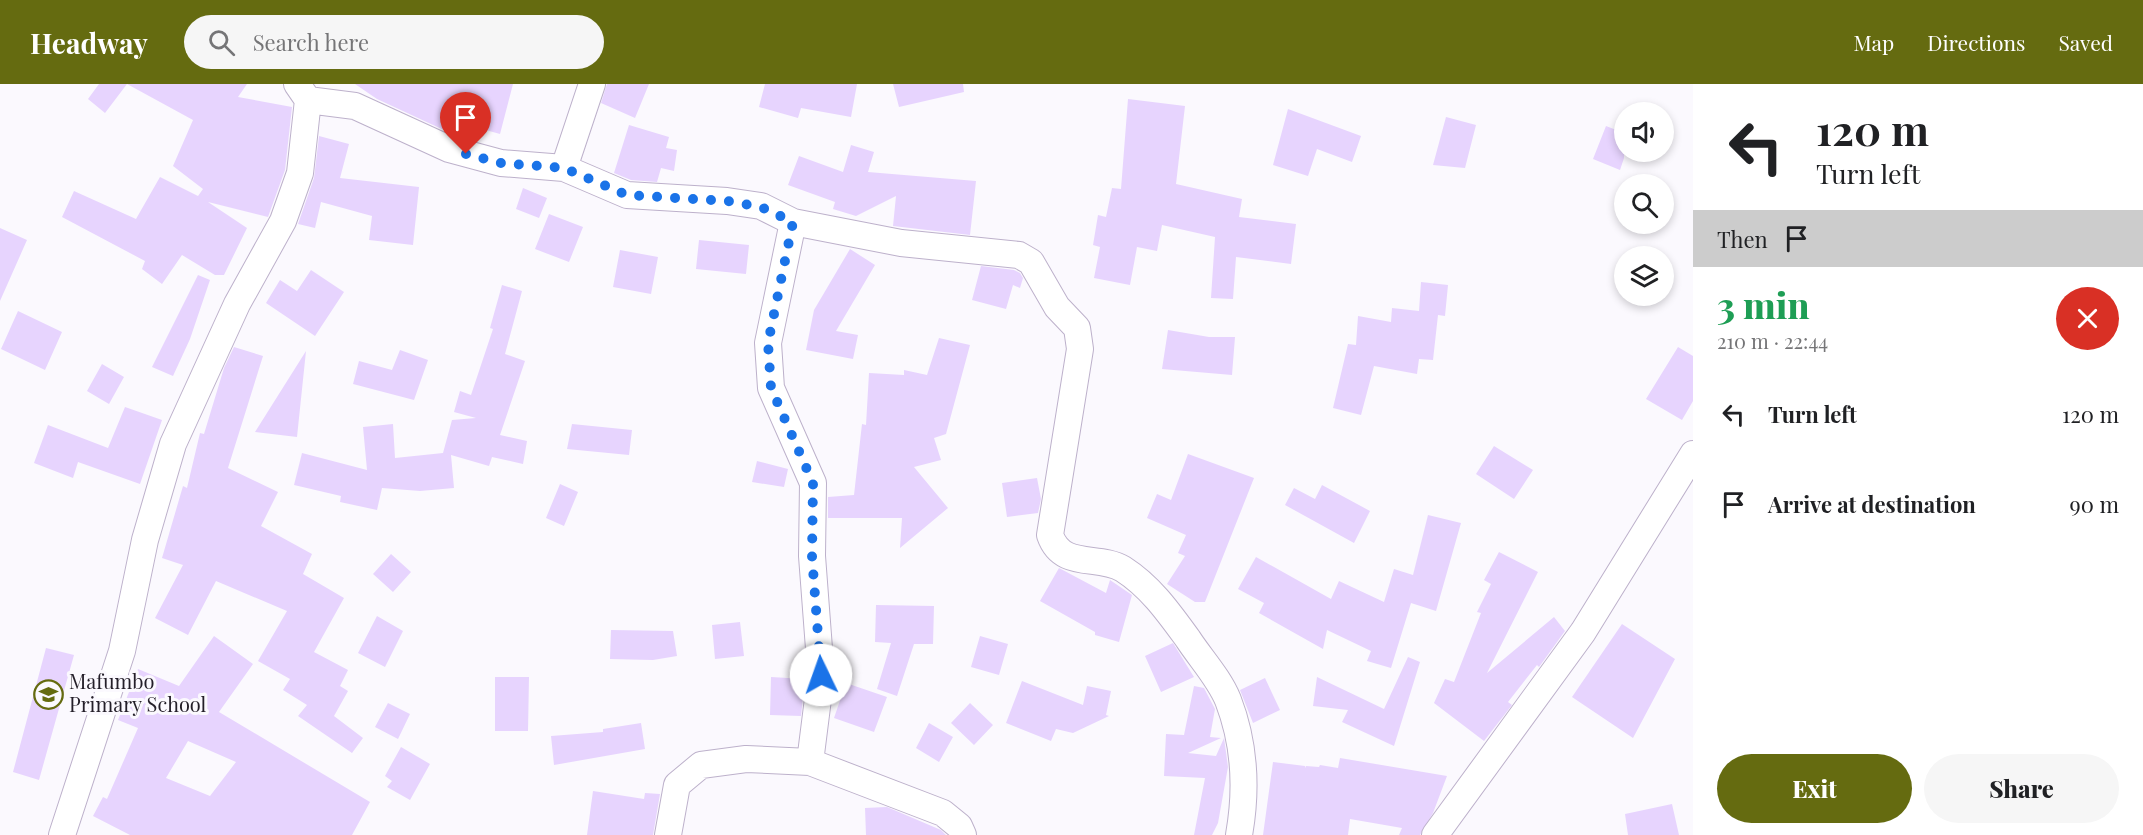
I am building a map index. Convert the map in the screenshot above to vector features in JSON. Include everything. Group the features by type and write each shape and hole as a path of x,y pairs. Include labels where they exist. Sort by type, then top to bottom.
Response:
{"street":[{"path":"564,168 592,84"},
{"path":"62,835 122,651 145,540 173,444 237,304 283,220 300,173 302,92 355,106 402,130 449,149 501,163 564,168 627,195 727,201 761,207 793,222 901,243 1019,255 1031,262 1057,307 1077,328 1080,349 1050,535 1054,548 1064,554 1121,568 1140,582 1164,605 1211,672 1228,700 1242,755 1245,803 1239,835"},
{"path":"793,222 768,343 771,388 813,483 812,556 821,675 810,762"},
{"path":"1435,835 1583,632 1693,454"},
{"path":"668,835 677,785 701,765 746,759 810,762 943,813 959,826 963,835"}],"building":[{"path":"99,84 127,84 105,113 88,99"},
{"path":"127,84 247,84 238,97 292,107 285,170 268,217 208,202 247,228 224,275 215,275 182,255 162,284 142,269 145,261 62,217 74,191 136,219 160,177 198,196 203,189 173,166 193,120"},
{"path":"355,84 513,84 500,134 475,127 472,138 446,131 377,99"},
{"path":"607,84 649,84 635,118 601,103"},
{"path":"765,84 857,84 851,117 801,108 798,118 759,107"},
{"path":"893,84 963,84 964,92 899,107"},
{"path":"1128,99 1185,106 1176,184 1242,199 1239,217 1296,224 1291,264 1236,257 1233,299 1211,298 1215,237 1162,225 1157,251 1137,247 1130,285 1094,278 1100,247 1093,245 1098,215 1106,217 1112,188 1121,189"},
{"path":"1288,109 1361,136 1352,162 1317,149 1308,176 1273,165"},
{"path":"1446,117 1476,125 1465,168 1433,165"},
{"path":"629,125 669,137 666,148 677,150 674,171 661,168 657,182 631,180 614,173"},
{"path":"1606,126 1614,129 1614,162 1623,162 1620,170 1593,159"},
{"path":"319,136 349,144 340,178 419,187 413,245 369,240 372,216 321,202 315,228 298,224 314,178"},
{"path":"851,145 874,152 868,172 976,181 970,235 893,226 896,196 856,216 833,209 835,202 788,185 799,156 843,172"},
{"path":"523,188 547,198 539,218 516,209"},
{"path":"549,214 583,227 569,262 535,249"},
{"path":"0,228 27,240 0,301"},
{"path":"699,240 749,245 746,274 696,269"},
{"path":"850,249 875,265 836,331 858,335 853,359 806,350 814,310"},
{"path":"620,250 658,257 651,294 613,287"},
{"path":"981,266 1014,270 1023,278 1020,288 1013,285 1006,309 972,300"},
{"path":"311,270 344,292 315,336 266,303 280,280 297,291"},
{"path":"198,275 210,280 190,339 173,376 152,367"},
{"path":"1421,282 1448,285 1445,316 1438,315 1433,360 1419,359 1417,374 1374,366 1361,415 1333,408 1348,344 1356,345 1358,316 1391,322 1392,308 1419,311"},
{"path":"502,285 522,291 505,354 525,361 500,435 527,441 523,464 492,457 489,466 451,455 454,488 420,491 382,488 377,510 340,502 341,496 294,485 302,453 367,470 363,427 393,424 395,458 443,453 452,420 476,418 454,412 460,391 471,395 493,329 490,328"},
{"path":"18,311 62,332 45,370 1,349"},
{"path":"1168,330 1209,337 1235,337 1232,375 1162,369"},
{"path":"939,338 970,345 946,434 934,438 941,460 914,467 948,508 900,548 902,518 828,518 828,497 854,495 862,424 866,425 869,373 904,375 904,370 927,375"},
{"path":"234,347 263,356 228,468 278,492 261,526 312,554 303,574 344,598 314,652 348,670 340,686 348,691 334,716 363,738 352,753 298,716 307,705 283,690 290,679 258,661 287,611 216,581 188,635 155,618 183,565 162,558 183,486 187,488 200,433 204,434 224,368"},
{"path":"1678,347 1693,356 1693,401 1682,420 1646,399"},
{"path":"400,350 428,360 414,400 353,384 359,361 392,370"},
{"path":"306,351 297,437 255,432"},
{"path":"102,364 124,377 109,404 87,391"},
{"path":"125,407 162,420 140,484 78,462 73,478 34,463 48,425 108,448"},
{"path":"572,424 632,430 629,455 567,449"},
{"path":"1494,446 1533,470 1514,499 1476,474"},
{"path":"1188,454 1254,478 1205,602 1195,602 1167,584 1185,556 1178,553 1186,535 1147,518 1157,494 1171,500"},
{"path":"757,461 788,469 784,487 752,482"},
{"path":"1037,478 1041,499 1038,513 1007,517 1002,483"},
{"path":"560,484 578,492 564,526 546,518"},
{"path":"1322,485 1370,511 1354,543 1285,505 1294,488 1315,499"},
{"path":"1428,515 1461,523 1436,611 1411,603 1391,668 1367,661 1371,651 1327,630 1323,649 1259,613 1264,603 1238,589 1256,557 1331,599 1339,581 1384,602 1394,569 1413,575"},
{"path":"1499,552 1538,572 1487,673 1554,617 1565,631 1539,667 1537,665 1508,702 1512,705 1484,741 1434,703 1445,679 1454,682 1481,613 1477,612 1491,584 1484,580"},
{"path":"391,554 411,572 393,592 373,574"},
{"path":"1059,568 1106,593 1110,580 1132,595 1119,642 1095,635 1095,632 1040,601"},
{"path":"876,605 934,606 933,644 914,644 897,696 877,689 891,643 875,642"},
{"path":"377,616 403,631 385,667 358,653"},
{"path":"740,622 744,656 715,659 712,625"},
{"path":"1622,624 1675,659 1633,738 1572,697"},
{"path":"611,630 673,631 677,656 653,660 610,659"},
{"path":"214,636 253,664 219,712 370,802 352,835 130,835 93,816 103,797 107,799 138,728 118,720 138,669 179,686","holes":["188,741 236,762 210,796 166,778"]},
{"path":"980,636 1008,644 999,675 971,667"},
{"path":"1173,643 1194,677 1161,692 1145,656"},
{"path":"46,648 74,655 39,780 13,772"},
{"path":"1408,657 1420,662 1394,746 1342,722 1348,710 1313,706 1317,677 1384,709"},
{"path":"495,677 529,677 528,731 495,731"},
{"path":"771,677 805,679 801,716 770,715"},
{"path":"1265,678 1280,710 1253,723 1240,690"},
{"path":"1022,681 1083,705 1087,686 1111,691 1106,715 1109,716 1073,733 1056,729 1051,741 1006,723"},
{"path":"846,683 887,697 874,732 834,718"},
{"path":"1194,686 1204,688 1215,709 1210,737 1221,738 1188,753 1216,756 1224,738 1228,767 1218,823 1212,835 1194,835 1205,778 1164,776 1166,734 1184,735"},
{"path":"388,703 410,714 398,739 375,727"},
{"path":"970,703 993,725 974,745 951,723"},
{"path":"641,723 645,749 554,765 551,736 603,732 603,729"},
{"path":"929,723 953,737 939,762 916,748"},
{"path":"401,747 430,764 410,800 387,787 392,781 385,776"},
{"path":"1340,758 1447,776 1433,813 1420,835 1399,835 1402,828 1350,819 1348,835 1263,835 1273,762 1306,768 1306,766 1319,767 1320,765 1338,768"},
{"path":"593,791 644,799 645,793 660,794 653,835 587,835"},
{"path":"1672,804 1679,835 1628,835 1625,814"},
{"path":"887,807 941,830 946,835 866,835 865,808"}],"place":[{"name":"Mafumbo Primary School","path":"48,694"}],"route":[{"path":"466,154 501,163 564,168 594,183 627,195 727,201 761,207 793,222 768,343 771,388 813,483 812,556 821,675"}]}
